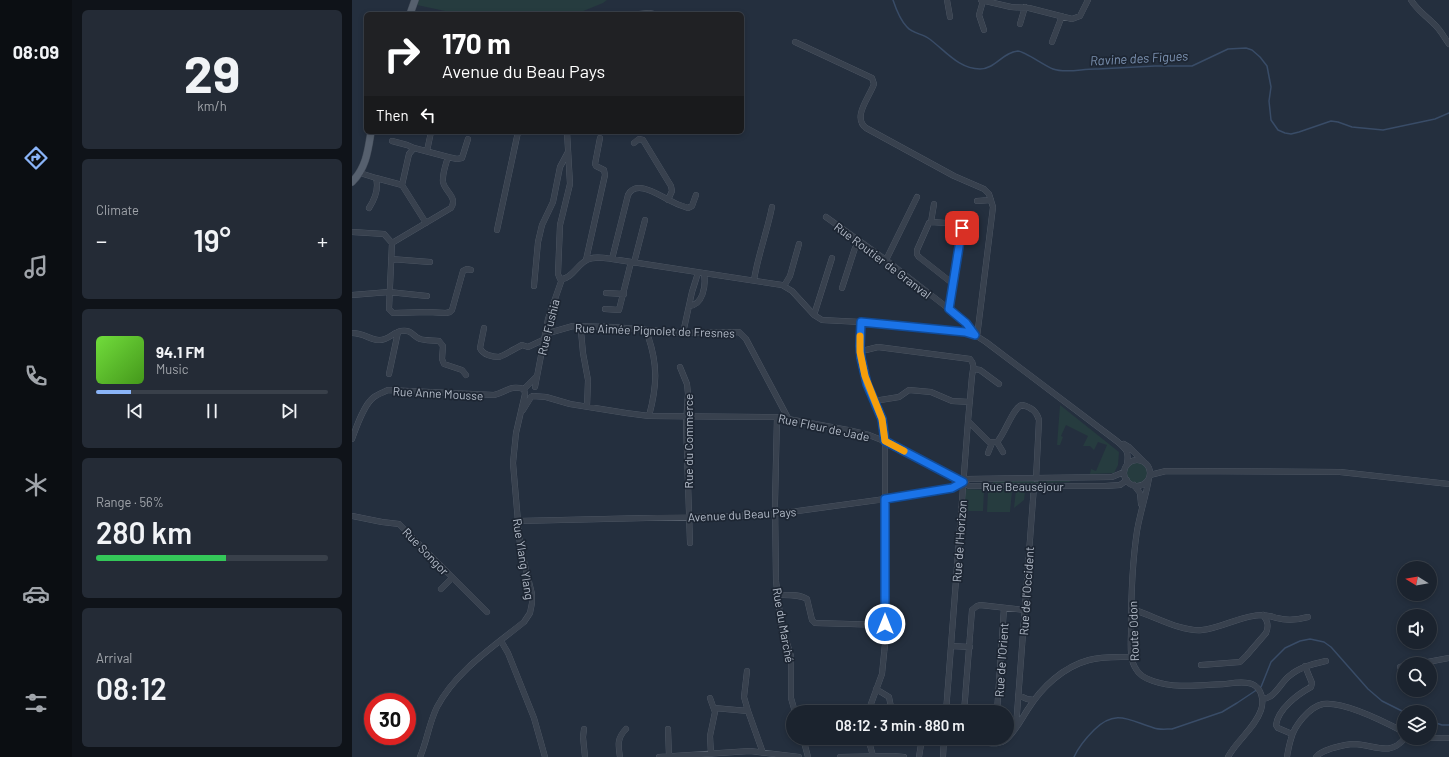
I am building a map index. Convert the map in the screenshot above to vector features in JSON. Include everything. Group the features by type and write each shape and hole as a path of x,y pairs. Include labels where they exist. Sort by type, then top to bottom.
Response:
{"main road":[{"path":"411,12 415,0"},
{"path":"352,182 360,173 366,161 371,134"}],"street":[{"path":"947,0 950,17"},
{"path":"1020,24 1022,7 1021,0"},
{"path":"984,30 979,15 982,1 1011,7 1022,7 1072,19 1080,16 1088,0"},
{"path":"1411,0 1420,12 1438,29 1449,44"},
{"path":"1052,42 1062,16"},
{"path":"795,42 872,78 874,84 860,116 861,122 866,128 954,176 984,189 989,194 993,207 976,336"},
{"path":"427,151 431,134"},
{"path":"497,230 518,134"},
{"path":"567,134 570,184 559,230 560,254 558,274 560,279 567,278 586,260 605,175 604,170 595,164 600,138"},
{"path":"392,141 457,159 462,158 468,138"},
{"path":"634,143 639,139 643,140 671,186 672,191 668,200"},
{"path":"402,185 409,154 414,148"},
{"path":"534,286 538,242 542,225 553,202 560,167 568,151"},
{"path":"392,243 451,208 452,197 443,181 448,156"},
{"path":"360,173 402,185 426,223"},
{"path":"369,208 374,200 377,183 376,178"},
{"path":"612,259 628,195 634,188 644,189 690,208 696,196"},
{"path":"886,260 917,197"},
{"path":"977,201 991,200"},
{"path":"934,204 931,222 929,223 917,250 917,254 952,282"},
{"path":"754,280 757,262 772,207"},
{"name":"Rue Routier de Granval","path":"826,217 886,260 949,309 966,323 976,336 1118,442 1130,447 1145,463"},
{"path":"604,309 618,311 645,220"},
{"path":"931,222 961,224 962,228 952,282 949,309"},
{"path":"352,232 384,234 392,243 389,309 393,313 450,312 452,310 463,271 467,269 471,270"},
{"path":"842,288 855,248 861,242"},
{"path":"784,286 790,276 799,244"},
{"name":"Rue Routier de Granval","path":"586,260 596,258 612,259 754,280 784,286 792,291 814,315 827,321 861,322 965,332 976,336"},
{"path":"814,315 832,258"},
{"path":"391,260 430,262"},
{"path":"689,306 695,306 698,303 705,285 701,273"},
{"path":"683,333 689,306 701,273"},
{"name":"Rue Fushia","path":"534,387 550,312 562,279"},
{"path":"352,295 389,292 427,296"},
{"path":"606,293 624,294"},
{"path":"861,322 860,352 867,384 882,419 885,441 884,667 870,705"},
{"name":"Rue Aimée Pignolet de Fresnes","path":"484,328 480,348 481,351 486,354 500,357 522,345 528,347 544,337 573,326 683,333 739,332 743,335 788,418"},
{"path":"352,333 364,334 373,339 379,340 403,331 410,332 419,339 437,340 441,342 443,346 443,362 462,370 466,375"},
{"path":"581,331 583,354 588,380 587,407"},
{"path":"389,374 398,332"},
{"path":"648,336 654,358 656,376 655,390 649,416"},
{"path":"866,350 878,347 970,359 974,369 980,370 999,384"},
{"name":"Rue du Commerce","path":"680,367 687,384 688,517 690,542"},
{"name":"Rue de l'Horizon","path":"947,705 963,482 972,376 974,369"},
{"name":"Rue Anne Mousse","path":"352,439 370,401 374,397 388,390 494,396 514,387 525,392"},
{"path":"525,392 526,387 534,387"},
{"name":"Rue Fleur de Jade","path":"534,387 546,397"},
{"name":"Rue Ylang Ylang","path":"520,416 532,396 534,387"},
{"path":"874,401 898,397 911,390 931,392 952,401 970,402"},
{"name":"Rue Fleur de Jade","path":"525,392 532,396 546,397 570,404 649,416 777,417 848,430 885,441 963,482"},
{"name":"Rue Ylang Ylang","path":"420,757 436,709 446,691 469,666 524,622 530,613 532,603 530,584 520,545 513,463 515,441 525,392"},
{"path":"988,453 1002,436 1019,406 1027,406 1036,412 1040,426 1036,479"},
{"name":"Rue du Marché","path":"777,417 777,595 781,623 791,656 791,698 793,705"},
{"path":"968,421 986,439 995,443 1003,452"},
{"path":"1118,442 1128,454 1124,472 1127,480 1134,485 1137,486 1144,483 1149,476 1149,467 1145,463"},
{"path":"1127,464 1135,460 1166,471"},
{"path":"1149,476 1166,471 1340,472 1449,484"},
{"name":"Rue Beauséjour","path":"1124,472 1112,477 967,479 963,482 965,485 972,487 1105,486 1120,485 1127,480"},
{"name":"Route Odon","path":"1149,476 1135,545 1131,609 1132,657 1134,666 1139,673 1158,682 1173,686 1247,683 1257,687 1260,690 1262,699"},
{"name":"Avenue du Beau Pays","path":"518,521 776,514 952,488 963,482"},
{"name":"Route Odon","path":"1134,485 1140,493 1142,510"},
{"name":"Rue de l'Occident","path":"1016,727 1034,486"},
{"name":"Rue Songor","path":"352,516 400,524 486,612"},
{"name":"Rue Songor","path":"442,589 452,578"},
{"path":"777,595 807,598 812,620 814,622 885,624"},
{"name":"Rue de l'Orient","path":"965,705 972,614 974,608 980,606 1025,610"},
{"name":"Rue de l'Orient","path":"997,705 1004,608"},
{"path":"1131,609 1184,628 1194,630 1203,630 1249,617 1263,615 1289,620 1308,617"},
{"path":"1201,665 1234,663 1243,659 1268,629 1268,622 1263,615"},
{"path":"501,641 508,653 532,712 545,757"},
{"path":"951,646 970,647"},
{"path":"1014,729 1034,700 1052,681 1065,671 1088,660 1099,658 1132,657"},
{"path":"1437,660 1449,658"},
{"path":"1222,757 1229,756 1247,733 1260,712 1262,699 1271,696 1289,676 1305,666 1326,660"},
{"path":"1292,734 1278,728 1276,725 1283,710 1291,701 1311,687 1312,683 1305,666"},
{"path":"747,671 744,697 763,753"},
{"path":"876,689 888,697 890,705"},
{"path":"1018,695 1034,700"},
{"path":"710,698 714,708 715,717 710,736 711,754"},
{"path":"1287,757 1292,734 1298,724 1306,715 1322,704 1339,705 1377,718 1397,728"},
{"path":"714,708 748,711"},
{"path":"620,757 618,740 626,728"},
{"path":"584,729 583,737 585,757"},
{"path":"668,729 669,756"},
{"path":"1437,738 1449,738"},
{"path":"1316,757 1328,750 1347,745 1356,744 1382,751 1389,751 1400,745"},
{"path":"805,745 808,757"},
{"path":"870,745 873,756"},
{"path":"920,757 921,745"},
{"path":"943,757 944,745"},
{"path":"659,757 750,751 775,756 799,757"},
{"path":"840,757 904,757"}],"green space":[{"path":"419,0 607,0 581,12 450,12 417,5"},
{"path":"1060,405 1119,452 1118,465 1114,473 1090,474 1091,469 1096,471 1107,445 1098,442 1094,450 1090,446 1083,446 1088,436 1066,425 1061,436 1063,437 1060,445 1057,445"},
{"path":"1137,463 1144,466 1147,473 1144,480 1137,483 1130,480 1127,473 1130,466"},
{"path":"994,481 1069,481 1071,482 992,484"},
{"path":"966,489 984,490 983,511 967,511 968,508 964,507"},
{"path":"990,489 1011,489 1010,512 987,512 988,491"},
{"path":"1030,489 1032,491 1032,499 1030,498 1030,493 1025,492 1024,500 1014,508 1016,490"}],"waterway":[{"name":"Ravine des Figues","path":"893,0 900,18 909,29 928,38 952,58 965,66 972,68 985,68 995,64 1008,54 1018,51 1025,53 1053,69 1070,71 1155,66 1192,66 1228,49 1246,48 1252,50 1267,66 1271,87 1269,101 1271,120 1278,130 1285,133 1291,134 1299,132 1331,121 1352,127 1383,130 1435,119 1449,113"},
{"path":"1074,757 1085,739 1102,723 1109,719 1123,718 1156,729 1172,729 1222,712 1261,687 1271,662 1285,648 1300,641 1310,639 1324,642 1331,647 1368,689 1382,701 1397,708"},
{"path":"1437,723 1449,725"}],"slow traffic":[{"path":"860,336 860,352 865,376 869,390 882,419 885,441 904,451"}],"route":[{"path":"885,624 885,499 952,488 963,482 885,441 882,419 867,384 861,358 861,322 965,332 975,335 966,323 949,309 952,282 962,228"}]}
